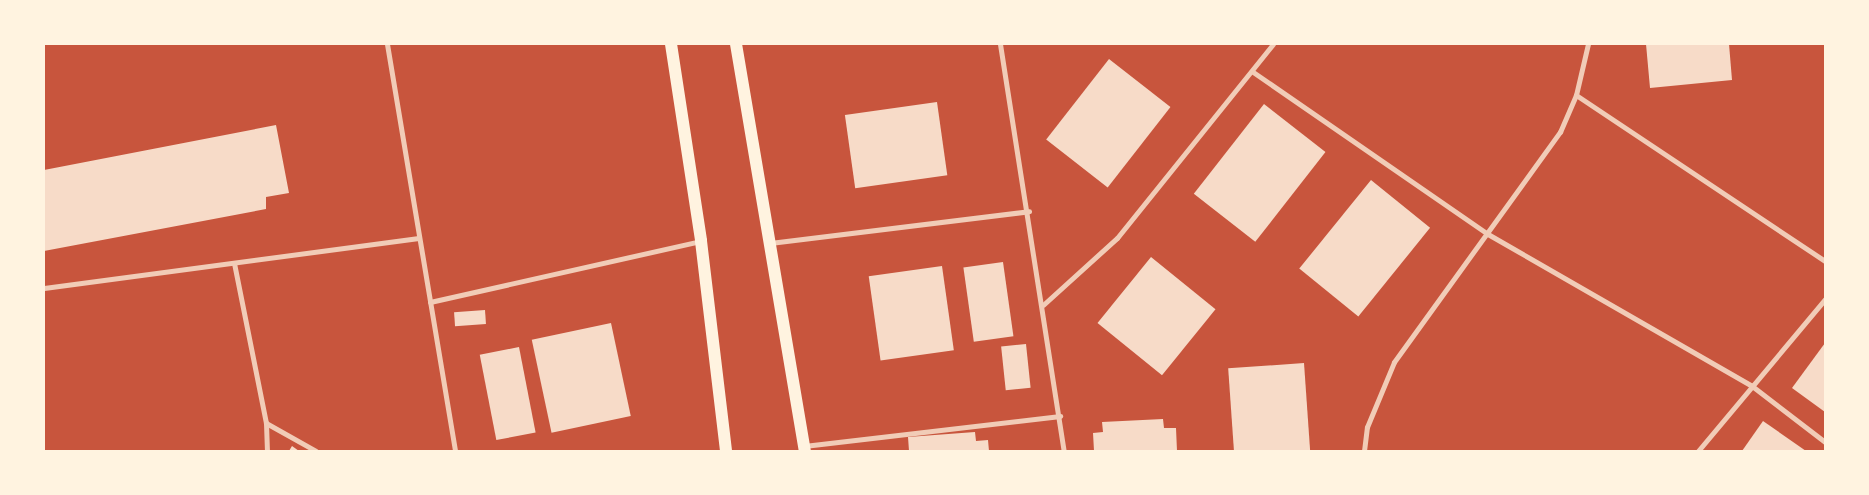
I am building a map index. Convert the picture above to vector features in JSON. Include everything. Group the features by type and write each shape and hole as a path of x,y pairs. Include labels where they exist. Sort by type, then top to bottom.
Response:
{"main road":[{"path":"672,44 701,241 726,451"},
{"path":"736,44 804,449"}],"street":[{"path":"387,44 455,451"},
{"path":"1000,44 1029,210 1064,451"},
{"path":"1043,305 1117,238 1253,72 1273,44"},
{"path":"1364,451 1368,427 1394,362 1560,132 1576,95 1588,44"},
{"path":"1253,72 1486,233 1752,386 1825,442"},
{"path":"1576,95 1825,261"},
{"path":"769,243 1029,210"},
{"path":"44,288 420,238"},
{"path":"430,302 701,241"},
{"path":"234,263 266,423 267,451"},
{"path":"1698,451 1825,299"},
{"path":"804,449 1060,416"},
{"path":"266,423 316,451"}],"building":[{"path":"1646,44 1729,44 1732,80 1650,88"},
{"path":"1109,59 1170,107 1108,187 1046,139"},
{"path":"937,102 947,175 855,188 845,115"},
{"path":"1264,104 1325,152 1255,242 1194,194"},
{"path":"276,125 289,193 266,197 266,209 44,251 44,170"},
{"path":"1371,180 1430,228 1358,316 1299,269"},
{"path":"1151,257 1216,309 1162,375 1098,323"},
{"path":"1003,262 1013,336 974,342 963,268"},
{"path":"942,266 954,350 881,360 869,276"},
{"path":"485,310 486,324 455,326 454,312"},
{"path":"611,323 631,416 552,433 532,340"},
{"path":"1825,343 1825,412 1792,388"},
{"path":"1026,344 1031,388 1006,390 1001,347"},
{"path":"519,347 536,432 496,440 480,355"},
{"path":"1304,363 1310,451 1234,451 1228,368"},
{"path":"1163,419 1164,428 1176,428 1177,451 1094,451 1093,433 1103,432 1102,422"},
{"path":"1763,421 1806,451 1742,451"},
{"path":"975,432 976,441 988,440 989,451 909,451 908,437"},
{"path":"292,446 299,451 289,451"}]}
